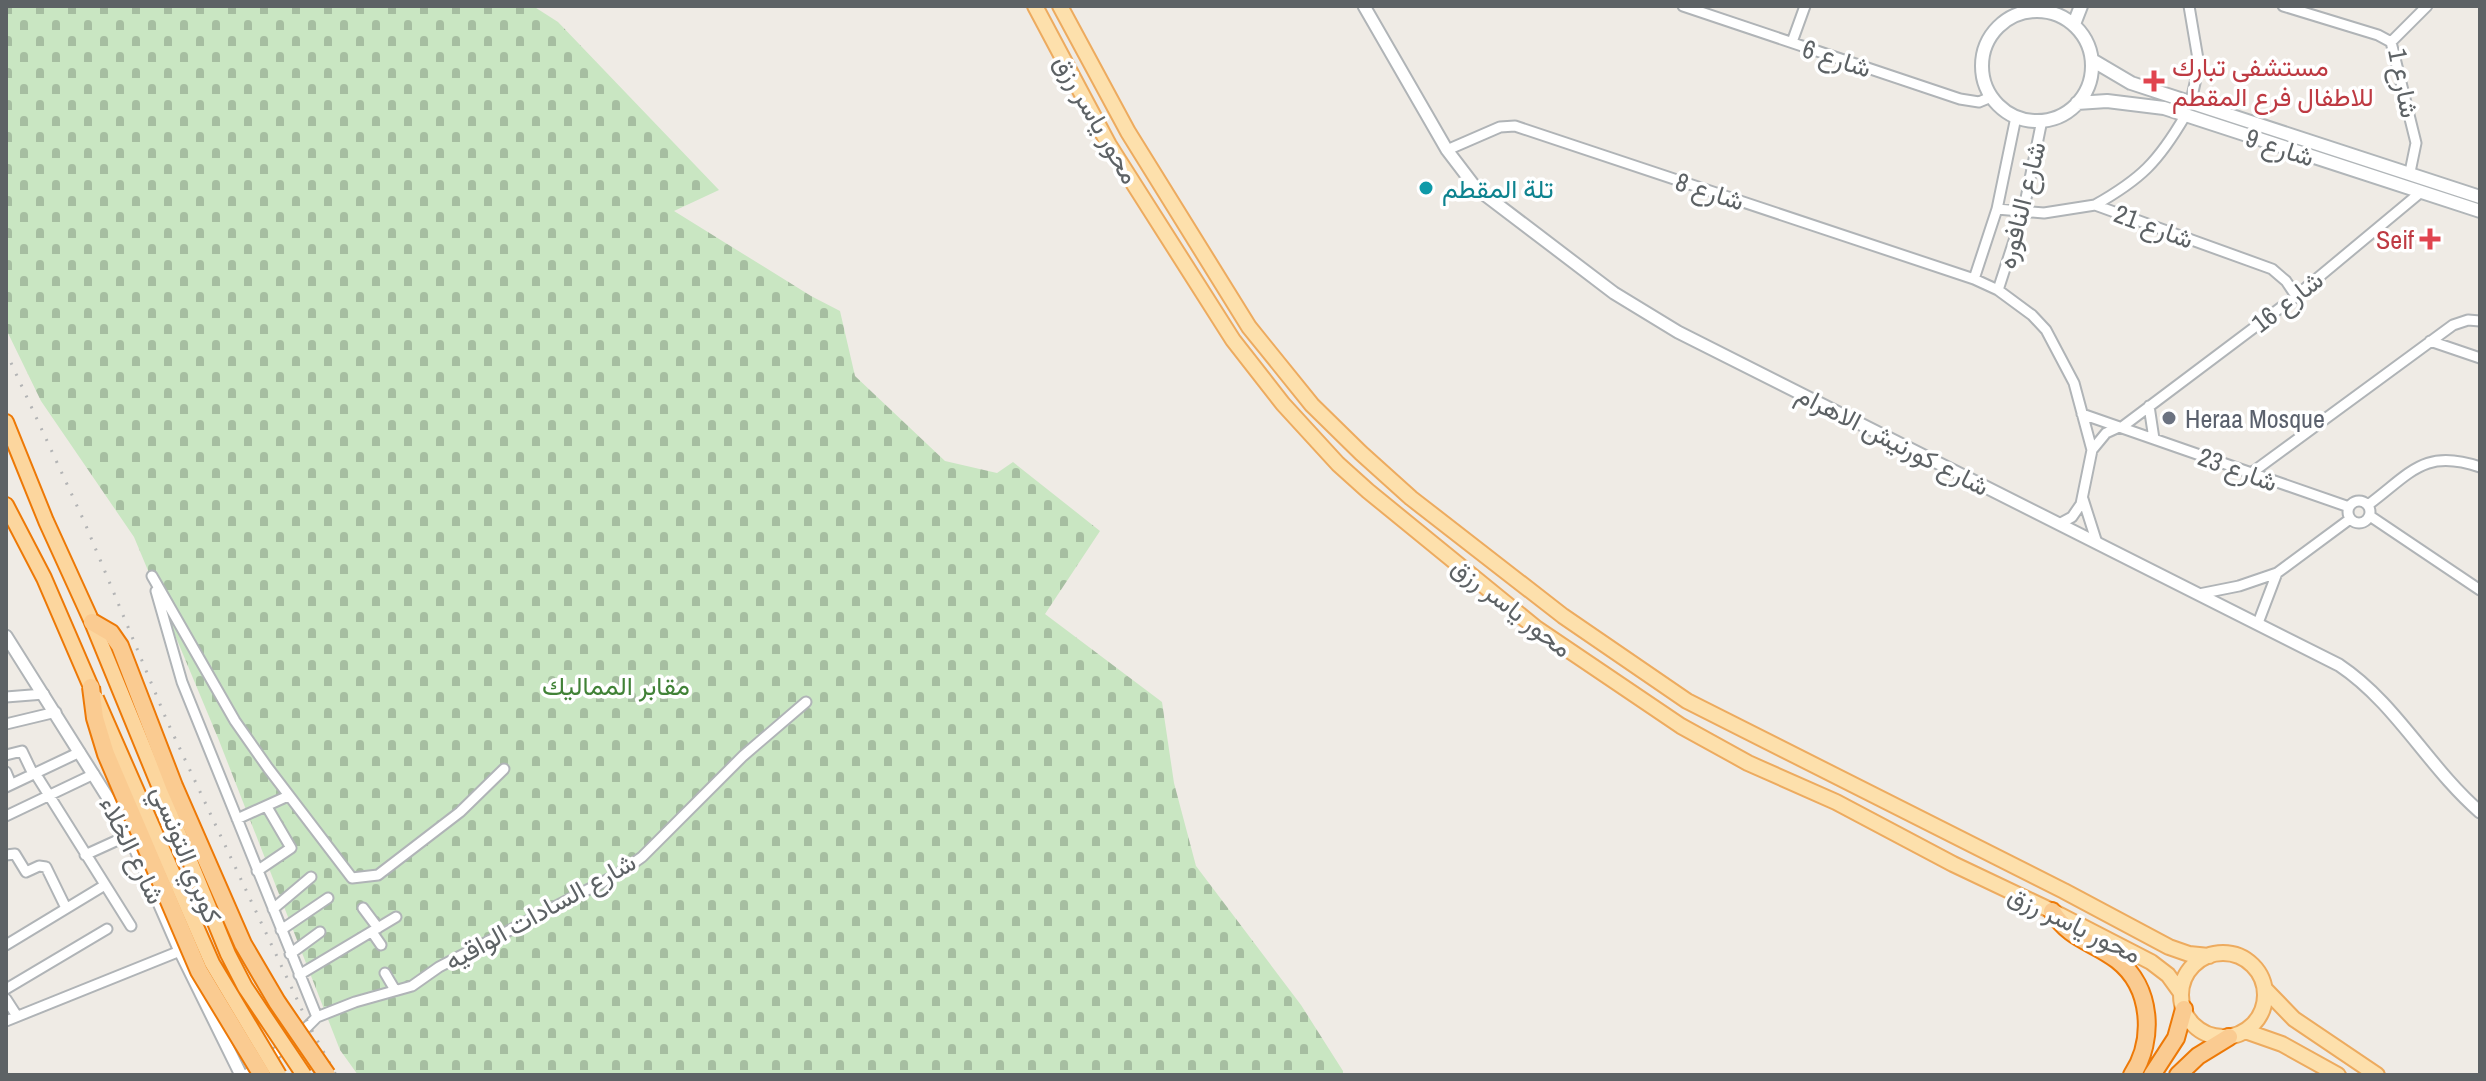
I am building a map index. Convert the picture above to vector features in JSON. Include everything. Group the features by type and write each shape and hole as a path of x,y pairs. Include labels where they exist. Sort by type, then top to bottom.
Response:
{"highway":[{"name":"كوبري التونسي","path":"6,422 228,954 245,987 304,1075"},
{"name":"كوبري التونسي","path":"6,505 44,578 212,963 279,1075"},
{"path":"92,622 111,633 120,646 174,786 243,944 277,1002 327,1075"},
{"path":"91,687 95,718 106,754 199,971 262,1075"},
{"path":"2052,911 2069,932 2118,960 2139,990 2148,1028 2144,1053 2132,1075"},
{"path":"2152,1075 2172,1046 2182,1001"},
{"path":"2178,1075 2198,1056 2237,1034"}],"main road":[{"name":"محور ياسر رزق","path":"1035,6 1109,145 1233,340 1283,404 1368,491 1536,628 1681,726 1748,763 1825,797 2151,962 2168,975 2182,1001"},
{"name":"محور ياسر رزق","path":"1060,6 1128,132 1249,327 1312,405 1411,498 1563,616 1696,706 2051,884 2169,947 2189,954 2209,956"},
{"path":"2074,24 2081,6"},
{"path":"2029,9 2049,12 2074,24 2088,44 2092,60 2088,87 2077,103 2065,113 2042,120 2016,117 1998,105 1983,77 1985,46 2004,21 2029,9"},
{"name":"شارع 9","path":"2092,60 2121,79 2480,197"},
{"name":"شارع 9","path":"2077,103 2107,101 2146,105 2480,211"},
{"path":"2338,1075 2282,1044 2237,1034 2205,1033 2192,1023 2182,1001 2190,970 2209,956 2225,954 2241,958 2254,967 2265,989 2294,1019 2377,1075"},
{"path":"2237,1034 2261,1013 2265,989"}],"street":[{"name":"شارع كورنيش الاهرام","path":"1364,6 1447,150 1465,176 1487,199 1646,313 2339,665 2365,684 2388,707 2450,783 2480,812"},
{"name":"شارع 6","path":"1683,6 1960,99 1979,102 1991,97"},
{"path":"1792,42 1805,6"},
{"path":"2189,6 2199,65 2191,101"},
{"path":"2283,6 2378,35 2391,42"},
{"name":"شارع 1","path":"2410,172 2416,143 2391,42 2427,6"},
{"path":"2095,205 2139,178 2159,158 2185,116"},
{"name":"شارع النافوره","path":"2016,117 1997,209 1974,279 1998,290 2024,308 2046,330 2066,364 2092,450 2083,496 2072,517 2059,524"},
{"name":"شارع النافوره","path":"1998,290 2023,213 2042,120"},
{"name":"شارع 8","path":"1447,150 1500,127 1515,126 1974,279"},
{"name":"شارع 16","path":"2121,427 2296,296 2421,192"},
{"name":"شارع 21","path":"1997,209 2023,213 2055,212 2095,205 2272,269 2286,281 2296,296"},
{"path":"2250,474 2460,321 2480,321"},
{"path":"2430,341 2480,358"},
{"path":"2149,406 2154,439"},
{"name":"شارع 23","path":"2082,414 2349,507"},
{"path":"2092,450 2100,438 2121,427"},
{"path":"2368,505 2431,461 2452,459 2480,467"},
{"name":"شارع النافوره","path":"2083,496 2097,543"},
{"path":"2350,519 2349,507 2356,501 2363,501 2368,505 2370,516 2480,590"},
{"path":"2350,519 2359,523 2370,516"},
{"path":"2199,594 2239,586 2277,573 2350,519"},
{"path":"2258,623 2277,573"},
{"path":"317,1017 182,682 152,576 235,721 349,876 355,879 378,875 460,812 504,769"},
{"name":"شارع الخلاء","path":"6,636 10,648 56,712 129,835 180,951 243,1075"},
{"path":"6,697 44,694"},
{"name":"شارع السادات الواقيه","path":"243,1075 294,1040 317,1017 355,1002 412,986 439,967 618,874 642,857 757,743 806,702"},
{"path":"6,724 56,712"},
{"path":"6,755 22,751 34,774"},
{"path":"6,772 9,786 80,752"},
{"name":"شارع الخلاء","path":"34,774 131,926"},
{"path":"6,816 94,774"},
{"path":"237,819 288,796"},
{"path":"257,871 291,848 267,807"},
{"path":"85,855 129,835"},
{"path":"6,855 15,854 26,872 39,866 46,867 66,908"},
{"path":"273,909 311,877"},
{"path":"8,941 105,885"},
{"path":"281,930 328,898"},
{"path":"363,908 381,945"},
{"path":"299,975 396,917"},
{"path":"6,989 107,929"},
{"path":"290,954 320,932"},
{"path":"6,1021 180,951"},
{"path":"385,973 395,990"},
{"path":"6,999 17,1016"}],"green space":[{"name":"مقابر المماليك","path":"6,6 533,6 558,22 719,190 674,211 840,311 855,376 945,461 997,473 1013,462 1100,531 1045,614 1162,702 1174,783 1196,866 1301,1005 1343,1075 358,1075 340,1050 218,738 134,537 41,401 6,329"}],"railway":[{"path":"6,352 84,521 167,721 309,1025 336,1075"}],"place":[{"name":"مستشفى تبارك للاطفال فرع المقطم","path":"2154,81"},
{"name":"تلة المقطم","path":"1426,188"},
{"name":"Seif","path":"2430,239"},
{"name":"Heraa Mosque","path":"2169,418"}]}
